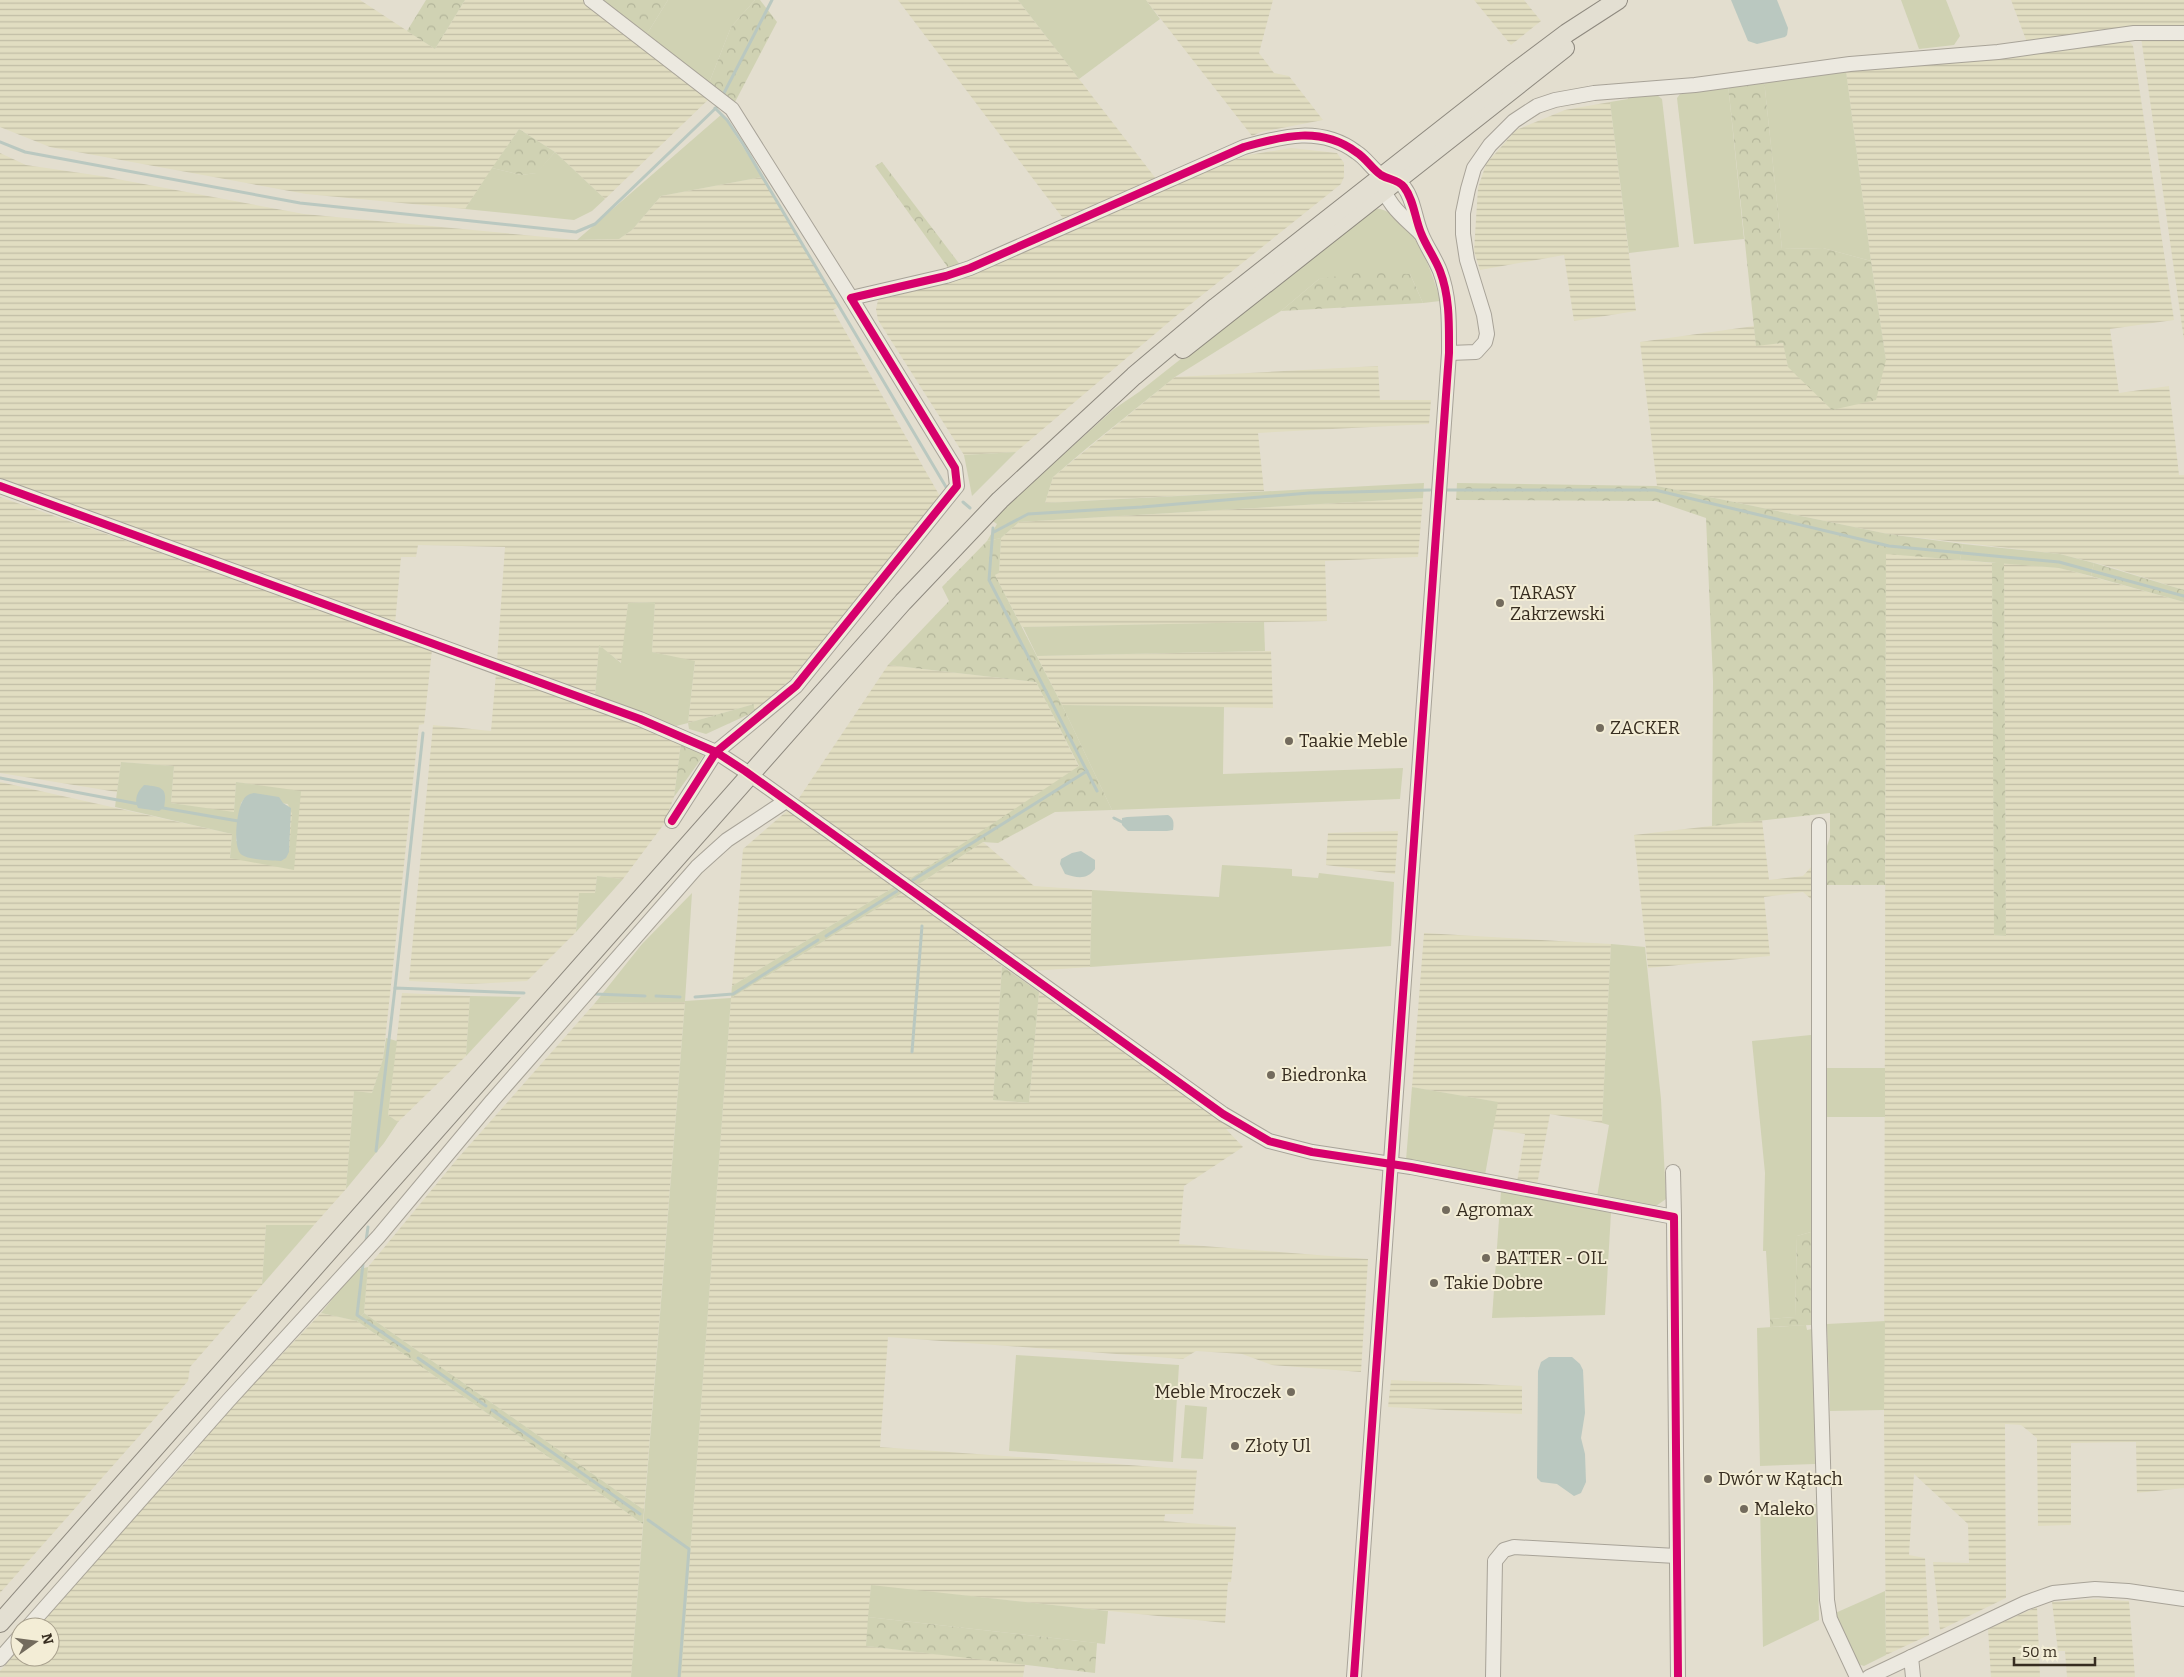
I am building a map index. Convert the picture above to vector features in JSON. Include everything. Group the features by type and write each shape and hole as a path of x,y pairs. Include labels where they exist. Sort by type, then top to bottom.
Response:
{"main road":[{"path":"0,1623 750,775 939,563 1000,500 1134,376 1216,307 1388,182 1560,38 1618,0"}],"street":[{"path":"591,0 732,109 851,298 958,474 957,486 796,686 716,752 672,821"},
{"path":"1449,353 1476,352 1481,348 1487,334 1484,315 1467,260 1463,234 1465,201 1474,168 1490,145 1514,121 1537,106 1554,100 1594,93 1695,85 1850,64 1998,52 2134,33 2184,33"},
{"path":"851,298 946,276 970,268 1193,168 1244,147 1269,139 1292,135 1326,137 1356,151 1388,182 1404,188 1421,234 1439,270 1444,285 1449,318 1449,353 1354,1677"},
{"path":"1388,182 1398,211 1421,234"},
{"path":"0,486 640,719 716,752 1244,1127 1282,1145 1674,1217"},
{"path":"37,1617 228,1401 379,1236 492,1101 698,867 727,840 786,801"},
{"path":"1819,825 1819,1324 1827,1600 1830,1619 1857,1677"},
{"path":"1673,1172 1678,1677"},
{"path":"1493,1677 1496,1561 1504,1550 1514,1547 1676,1556"},
{"path":"1869,1677 2025,1603 2053,1593 2095,1589 2128,1591 2184,1599"},
{"path":"0,1659 10,1648"},
{"path":"1911,1657 1913,1677"}],"shaded area":[{"path":"0,0 360,0 435,49 465,0 584,0 711,97 605,199 555,152 519,129 465,209 306,194 50,147 0,127"},
{"path":"898,0 1018,0 1157,180 1065,221"},
{"path":"1146,0 1273,0 1259,53 1274,73 1289,76 1323,120 1261,132 1252,136"},
{"path":"1474,0 1524,0 1541,21 1511,45"},
{"path":"1731,0 1777,0 1788,28 1787,35 1757,44 1748,41"},
{"path":"2011,0 2184,0 2184,30 2028,45"},
{"path":"2141,37 2184,37 2184,340"},
{"path":"2127,38 2133,46 2174,320 2110,329 2119,393 2169,386 2179,475 2184,475 2184,590 2111,567 2060,554 1888,534 1657,486 1640,342 1754,326 1756,345 1784,343 1788,367 1886,360 1846,71"},
{"path":"1610,102 1636,311 1574,321 1564,255 1480,270 1474,251 1478,188 1486,164 1516,130 1565,110"},
{"path":"1291,148 1337,153 1344,163 1344,177 1341,184 1176,316 1016,452 964,455 878,320 876,309 878,300 962,279 1160,187 1248,155"},
{"path":"0,153 26,165 101,176 304,214 577,240 619,239 632,230 661,196 762,177 840,306 833,310 941,498 791,679 754,712 754,704 688,723 695,662 652,652 655,602 628,603 622,663 599,646 595,696 497,661 505,547 418,545 416,557 401,557 395,624 0,482"},
{"path":"1378,366 1380,400 1431,400 1429,424 1258,433 1264,491 1045,503 1053,477 1175,377"},
{"path":"0,497 316,607 432,650 424,724 419,725 383,1059 372,1093 354,1092 346,1189 314,1225 266,1225 262,1285 190,1367 188,1381 0,1593 0,782 232,834 230,858 301,792 236,782 234,813 171,803 174,766 121,762 117,792 0,773"},
{"path":"1423,498 1418,557 1325,561 1327,621 1022,627 995,575 999,573 1001,538 1019,522"},
{"path":"1886,553 1992,563 1994,935 2006,936 2004,563 2060,568 2184,602 2184,1488 2137,1493 2136,1442 2071,1443 2071,1525 2038,1526 2037,1438 2021,1425 2005,1424 2006,1598 1940,1630 1933,1562 1969,1563 1968,1524 1914,1474 1909,1555 1925,1558 1929,1635 1886,1655 1884,1410"},
{"path":"1271,651 1273,708 1062,705 1037,656"},
{"path":"888,665 1036,682 1079,767 908,880 797,801"},
{"path":"496,673 594,708 681,743 674,797 664,824 623,879 597,876 595,893 579,893 576,932 527,981 471,984 409,981 433,725 491,731"},
{"path":"144,785 162,789 165,796 164,808 159,811 138,808 137,796"},
{"path":"254,793 279,797 283,803 291,808 289,852 286,858 281,861 245,857 239,851 236,829 240,807 248,795"},
{"path":"788,810 894,887 732,986 743,849"},
{"path":"1168,815 1173,821 1173,830 1128,831 1122,825 1122,818"},
{"path":"1762,820 1769,880 1803,876 1811,867 1811,899 1803,892 1764,897 1770,956 1648,968 1634,835"},
{"path":"1398,831 1395,874 1326,865 1328,833"},
{"path":"983,842 1034,886 1092,890 1090,967 1032,971 916,886"},
{"path":"1081,851 1095,860 1095,869 1089,875 1082,877 1065,874 1060,864 1061,859"},
{"path":"902,893 1002,966 993,1100 1029,1103 1039,992 1233,1129 1226,1129 1243,1147 1184,1186 1179,1244 1368,1259 1361,1372 1272,1365 1242,1354 1196,1351 1183,1359 888,1337 880,1447 1197,1470 1193,1514 1165,1514 1164,1521 1236,1527 1231,1582 1228,1582 1225,1623 871,1586 866,1646 1025,1664 1023,1677 681,1677 731,998"},
{"path":"1424,933 1611,944 1602,1123 1550,1114 1537,1185 1517,1182 1525,1134 1493,1129 1497,1102 1412,1087"},
{"path":"402,993 470,996 466,1056 398,1122 388,1115"},
{"path":"685,1001 644,1510 364,1313 368,1267 458,1158 595,1003"},
{"path":"321,1313 357,1321 643,1524 631,1677 0,1677 0,1671 10,1660 10,1667 60,1667 60,1617 47,1617 158,1489 166,1484 194,1453 200,1441"},
{"path":"1549,1357 1572,1357 1580,1364 1583,1370 1585,1413 1581,1438 1585,1454 1586,1482 1581,1493 1574,1496 1557,1484 1541,1482 1537,1478 1538,1371 1541,1362"},
{"path":"1391,1380 1522,1386 1522,1414 1388,1407"},
{"path":"2095,1599 2129,1601 2135,1677 2067,1677 2065,1651 2058,1651 2052,1602"},
{"path":"2037,1607 2040,1677 1991,1677 1988,1629"}],"green space":[{"path":"426,0 465,0 435,49 407,31"},
{"path":"603,0 668,0 647,34"},
{"path":"668,0 755,0 731,27 709,83 647,34"},
{"path":"755,0 760,0 777,22 735,102 709,83 731,27"},
{"path":"1018,0 1146,0 1160,19 1079,79"},
{"path":"1901,0 1946,0 1960,36 1954,45 1919,49"},
{"path":"1846,71 1871,261 1823,248 1782,249 1764,80"},
{"path":"1764,80 1782,249 1823,248 1871,261 1886,360 1876,400 1832,410 1788,367 1783,343 1756,346 1728,84"},
{"path":"1728,84 1744,239 1694,244 1677,98 1684,89"},
{"path":"1653,92 1662,99 1679,247 1629,253 1610,102 1628,99 1627,94"},
{"path":"722,114 762,177 661,196 632,230 619,239 577,240"},
{"path":"519,129 555,152 537,173 521,175 492,168"},
{"path":"555,152 605,199 592,211 574,220 465,209 492,168 521,175 536,173"},
{"path":"882,162 961,266 949,269 875,166"},
{"path":"1372,208 1385,211 1397,218 1408,230 1425,258 1440,301 1423,303 1410,274 1319,279 1281,311 1175,377 1087,448 1053,477 1045,503 1424,483 1423,498 1019,522 1001,538 987,541 997,524 991,520 1021,490 1026,488 1114,409 1139,392"},
{"path":"1364,272 1410,274 1423,303 1281,311 1319,279"},
{"path":"1016,452 972,496 964,455"},
{"path":"1457,483 1657,486 1888,534 1963,544 1960,560 1886,554 1885,885 1827,885 1827,846 1830,837 1830,813 1712,826 1713,681 1706,518 1656,501 1456,500"},
{"path":"1001,538 999,573 995,575 1062,705 1112,810 1055,812 998,843 983,842 916,886 908,880 1079,766 1036,682 888,665 949,601 942,587 987,541"},
{"path":"1963,544 2060,554 2094,563 2091,576 2059,568 1960,560"},
{"path":"1992,563 2004,563 2006,936 1994,935"},
{"path":"2094,563 2184,590 2184,602 2091,576"},
{"path":"655,602 652,652 695,661 688,723 676,726 595,696 599,645 621,663 628,603"},
{"path":"1264,622 1265,651 1037,656 1023,627"},
{"path":"754,704 754,712 706,734 689,729 688,723"},
{"path":"1062,705 1224,707 1223,774 1403,768 1400,799 1112,810"},
{"path":"681,743 704,755 674,797"},
{"path":"121,762 174,766 171,803 234,812 236,782 301,791 294,870 230,858 232,834 115,807","holes":["244,799 288,804 292,814 289,852 236,841 241,803"]},
{"path":"1222,865 1292,869 1292,876 1318,878 1319,873 1394,882 1391,946 1090,967 1092,890 1219,897"},
{"path":"597,876 623,879 576,932 579,893 595,893"},
{"path":"894,887 902,893 731,998 732,986"},
{"path":"692,893 685,1001 731,998 681,1677 631,1677 685,1002 595,1003 642,944"},
{"path":"1611,944 1645,947 1661,1099 1666,1199 1653,1208 1597,1197 1609,1125 1602,1123"},
{"path":"1002,966 1039,992 1029,1103 993,1100"},
{"path":"470,996 521,997 466,1056"},
{"path":"1811,1035 1811,1232 1797,1236 1795,1317 1770,1319 1766,1251 1763,1251 1765,1173 1752,1041"},
{"path":"386,1038 397,1041 388,1115 398,1122 384,1143 346,1189 354,1091 372,1093 383,1059"},
{"path":"1827,1068 1885,1068 1885,1117 1827,1117"},
{"path":"1412,1087 1498,1102 1485,1175 1406,1160"},
{"path":"1501,1191 1611,1213 1605,1315 1492,1318"},
{"path":"266,1225 314,1225 262,1285"},
{"path":"1811,1232 1811,1325 1770,1327 1770,1319 1795,1317 1797,1236"},
{"path":"368,1267 364,1313 357,1321 321,1313 356,1270"},
{"path":"364,1313 644,1510 643,1524 357,1321"},
{"path":"1885,1321 1884,1410 1830,1411 1827,1324"},
{"path":"1806,1325 1807,1330 1812,1329 1815,1464 1760,1466 1757,1328"},
{"path":"1016,1355 1179,1365 1173,1462 1009,1451"},
{"path":"1185,1405 1207,1407 1203,1459 1181,1458"},
{"path":"1760,1504 1816,1504 1819,1620 1763,1647"},
{"path":"871,1585 1108,1611 1105,1644 868,1617"},
{"path":"1885,1591 1886,1655 1864,1666 1855,1663 1833,1614"},
{"path":"868,1617 1097,1643 1095,1673 866,1646"}],"waterway":[{"path":"723,95 772,0"},
{"path":"0,142 25,152 300,203 576,232 595,224 718,106"},
{"path":"715,108 727,120 743,144 946,487"},
{"path":"994,532 1028,514 1142,507 1309,493 1430,490"},
{"path":"1447,490 1655,490 1889,546 2059,562 2184,596"},
{"path":"963,502 970,508"},
{"path":"993,528 989,580 1097,791"},
{"path":"395,988 423,733"},
{"path":"913,880 1087,771"},
{"path":"0,778 139,804"},
{"path":"163,808 238,821"},
{"path":"1114,818 1122,822"},
{"path":"826,936 897,891"},
{"path":"912,1052 922,926"},
{"path":"695,997 733,994 818,940"},
{"path":"376,1151 395,988 524,993"},
{"path":"595,994 645,996"},
{"path":"656,996 680,997"},
{"path":"366,1241 368,1227"},
{"path":"363,1264 357,1315 409,1351"},
{"path":"418,1358 486,1406"},
{"path":"492,1410 640,1514"},
{"path":"648,1520 689,1549 679,1677"}],"cycle path":[{"path":"672,821 716,752 796,686 957,486 955,468 851,298 946,276 970,268 1244,147 1273,139 1315,136 1343,144 1363,157 1381,175 1399,182 1404,187 1410,198 1425,243 1438,266 1446,291 1449,353 1354,1677"},
{"path":"0,486 640,719 716,752 1223,1114 1269,1141 1312,1152 1411,1167 1674,1217 1678,1677"}],"place":[{"name":"TARASY Zakrzewski","path":"1500,603"},
{"name":"ZACKER","path":"1600,728"},
{"name":"Taakie Meble","path":"1289,741"},
{"name":"Biedronka","path":"1271,1075"},
{"name":"Agromax","path":"1446,1210"},
{"name":"BATTER - OIL","path":"1486,1258"},
{"name":"Takie Dobre","path":"1434,1283"},
{"name":"Meble Mroczek","path":"1291,1392"},
{"name":"Złoty Ul","path":"1235,1446"},
{"name":"Dwór w Kątach","path":"1708,1479"},
{"name":"Maleko","path":"1744,1509"}]}
